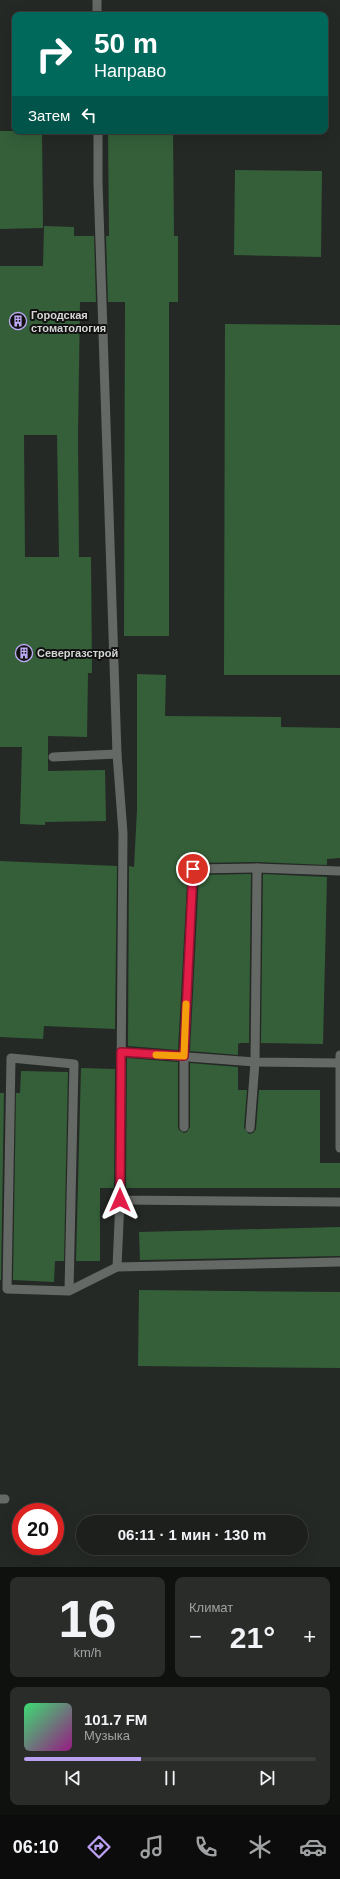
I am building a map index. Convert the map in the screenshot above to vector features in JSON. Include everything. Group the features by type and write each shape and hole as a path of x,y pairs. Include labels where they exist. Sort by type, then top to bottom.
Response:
{"lane":[{"path":"97,0 97,12"},
{"path":"98,134 98,198 117,754 123,833 120,1200 117,1267"},
{"path":"53,757 117,754"},
{"path":"250,1128 255,1062 257,868"},
{"path":"184,1127 184,1056 193,869 257,868 340,872"},
{"path":"121,1052 255,1062 340,1063"},
{"path":"340,1056 340,1148"},
{"path":"69,1291 74,1064 11,1058 7,1289 69,1291 117,1267 340,1262"},
{"path":"120,1200 340,1202"}],"building":[{"path":"0,131 12,131 12,134 42,134 43,228 0,229"},
{"path":"108,134 173,134 174,236 178,236 178,302 169,302 169,636 124,636 125,302 108,302 106,236 109,236"},
{"path":"235,170 322,171 321,257 234,255"},
{"path":"44,226 74,227 74,236 94,236 96,302 80,302 78,435 79,557 91,557 92,673 88,673 87,737 48,736 48,771 105,770 106,821 45,822 45,825 20,824 22,747 0,747 0,266 43,266","holes":["24,435 57,435 59,557 25,557"]},
{"path":"225,324 340,325 340,675 224,675"},
{"path":"137,674 166,675 165,716 281,717 281,727 340,728 340,858 327,859 327,865 257,862 193,863 188,866 178,1050 128,1046 129,866 134,867 137,810"},
{"path":"0,861 117,866 115,1029 44,1026 43,1039 0,1037"},
{"path":"251,874 249,1043 238,1044 238,1055 190,1051 199,875"},
{"path":"263,874 327,877 323,1044 261,1043"},
{"path":"127,1058 178,1062 178,1127 179,1130 184,1133 187,1132 190,1127 190,1063 238,1067 238,1090 247,1090 244,1128 249,1134 253,1133 256,1129 259,1090 320,1090 320,1163 340,1163 340,1188 126,1188"},
{"path":"81,1068 115,1069 114,1188 100,1188 100,1261 76,1261"},
{"path":"21,1071 68,1072 64,1261 55,1261 54,1282 13,1280 16,1093 20,1093"},
{"path":"0,1093 4,1093 1,1280 0,1280"},
{"path":"340,1227 340,1256 140,1260 139,1232"},
{"path":"139,1290 340,1292 340,1368 138,1366"}],"slow traffic":[{"path":"156,1055 184,1056 186,1004"}],"place":[{"name":"Городская стоматология","path":"18,321"},
{"name":"Севергазстрой","path":"24,653"}],"route":[{"path":"120,1200 121,1052 184,1056 193,869"}]}
